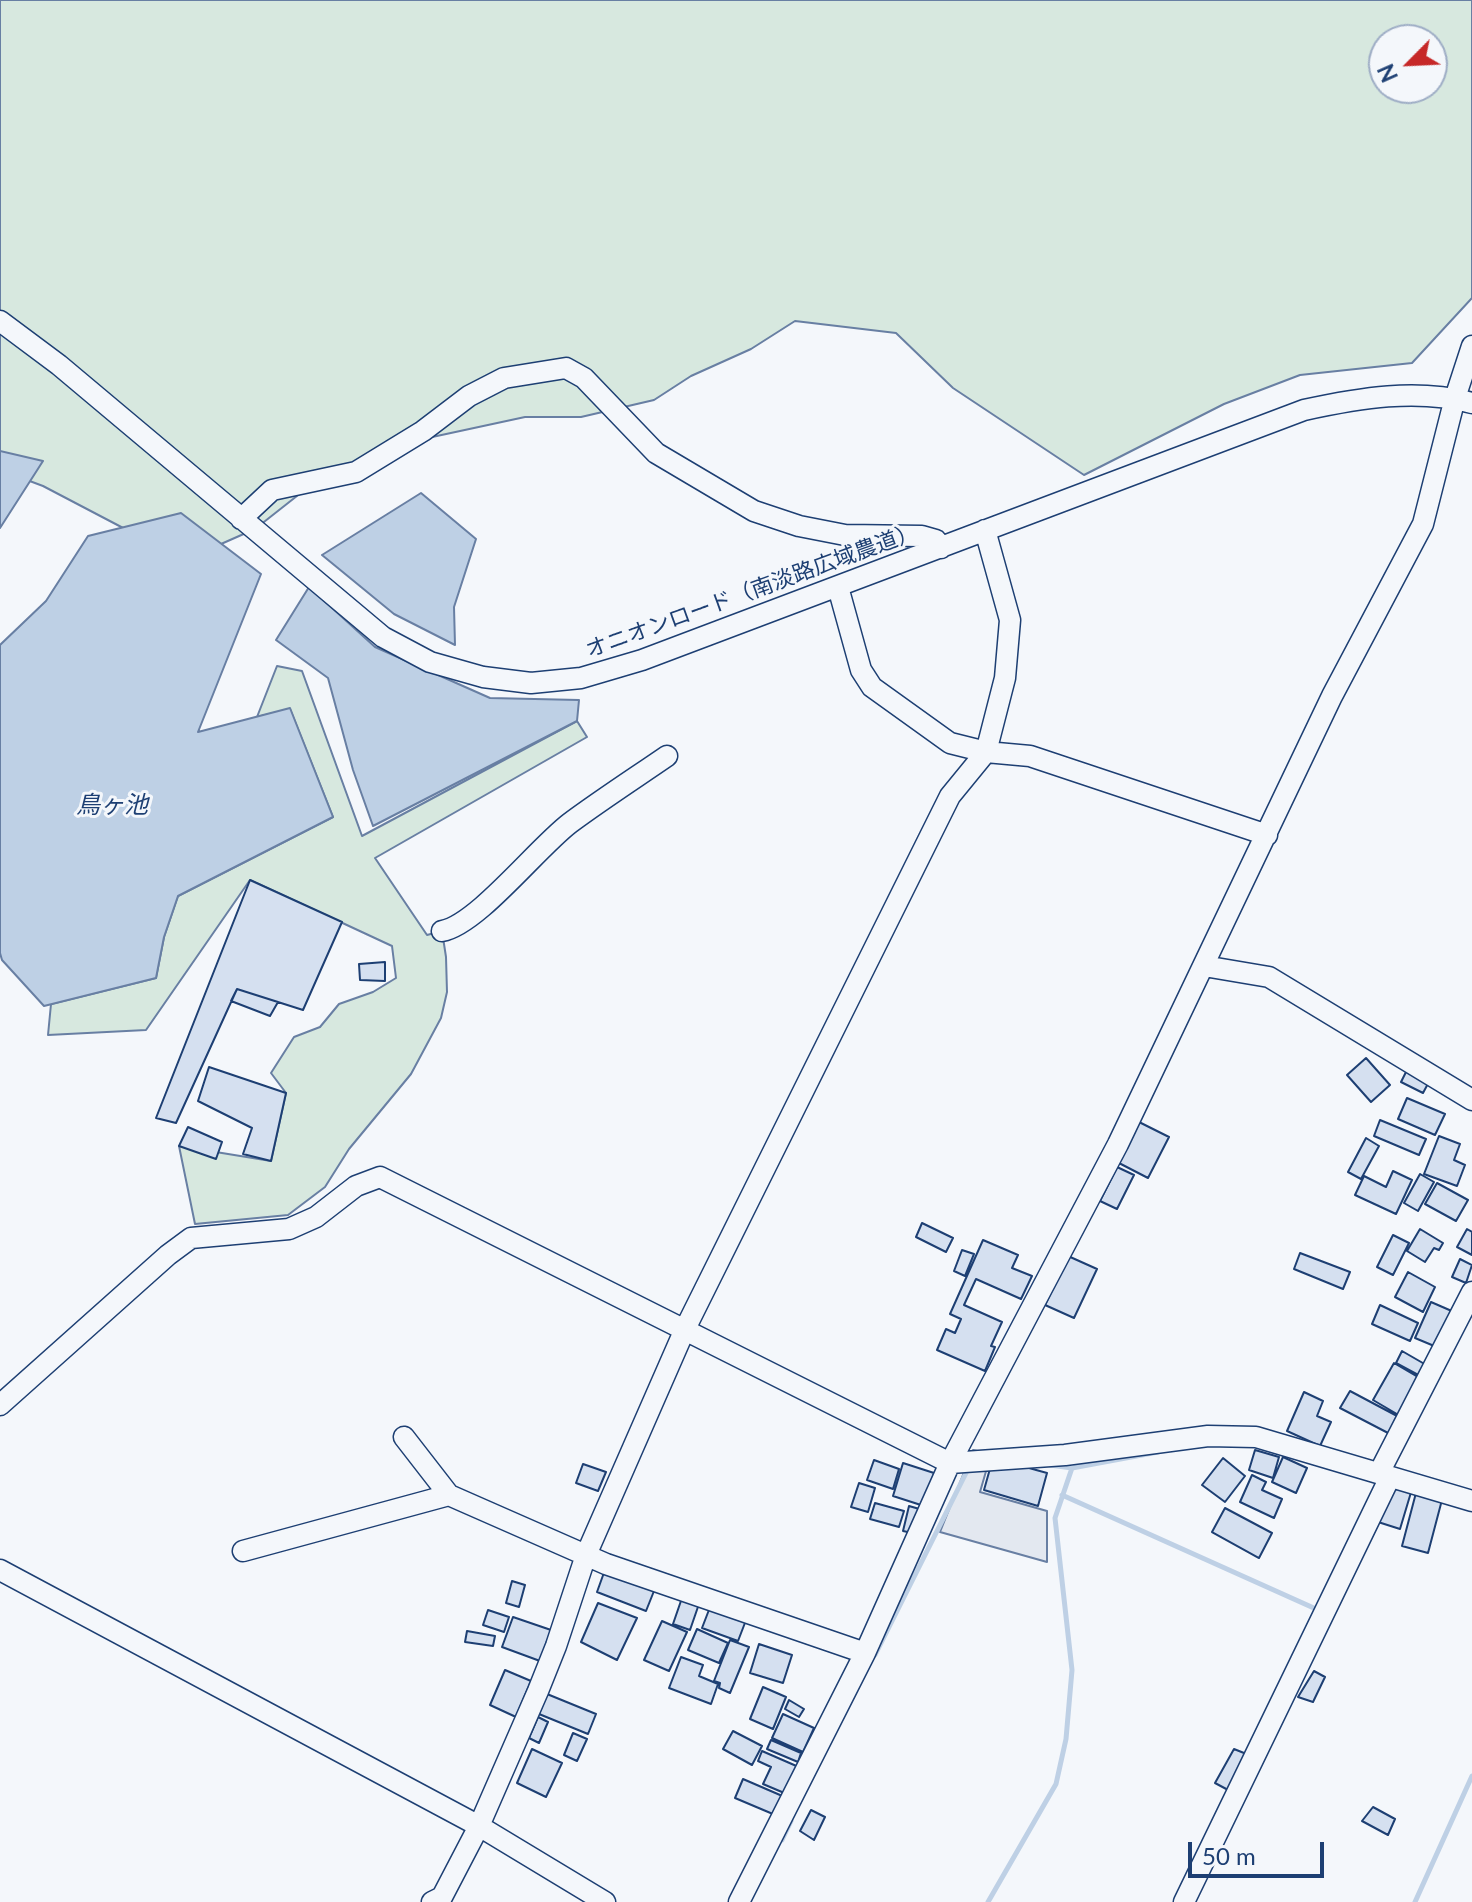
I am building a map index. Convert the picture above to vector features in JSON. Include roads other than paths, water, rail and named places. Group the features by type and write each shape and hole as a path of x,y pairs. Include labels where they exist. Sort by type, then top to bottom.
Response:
{"street":[{"name":"オニオンロード（南淡路広域農道）","path":"0,321 59,365 383,637 430,662 483,677 531,683 581,678 642,660 1304,410 1391,395 1464,401"},
{"path":"739,1902 865,1653 950,1463 1118,1144 1332,696 1423,524 1464,401 1472,346"},
{"path":"241,519 272,490 356,472 423,431 469,396 504,378 566,368 584,378 656,453 754,511 799,526 845,535 922,536 936,540 941,548"},
{"path":"432,1902 442,1897 479,1826 556,1646 586,1555 685,1329 950,796 986,752 1005,678 1010,620 985,530"},
{"path":"838,587 861,670 872,687 950,743 986,752 1030,756 1267,835"},
{"path":"442,931 471,916 569,824 667,756"},
{"path":"1204,966 1269,977 1472,1100"},
{"path":"0,1405 191,1238 289,1229 316,1217 356,1186 380,1177 950,1463 1065,1455 1208,1436 1256,1437 1472,1501"},
{"path":"1184,1902 1472,1292"},
{"path":"404,1437 449,1495 586,1555 865,1653"},
{"path":"243,1551 449,1495"},
{"path":"0,1570 479,1826 605,1902"}],"water":[{"path":"0,451 43,461 0,528"},
{"path":"421,493 476,539 454,607 455,645 394,614 322,555"},
{"name":"鳥ヶ池","path":"181,513 261,574 198,732 290,708 333,817 178,896 164,937 156,978 44,1006 2,960 0,953 0,645 46,601 88,536"},
{"path":"309,587 375,647 490,698 579,700 577,721 373,826 353,770 328,678 276,640"}],"waterway":[{"path":"1050,1465 1072,1468 1158,1452"},
{"path":"875,1655 969,1467"},
{"path":"988,1902 1056,1784 1066,1739 1072,1670 1055,1518 1072,1468"},
{"path":"1062,1495 1316,1609"},
{"path":"1415,1902 1472,1776"},
{"path":"782,1840 791,1821"}]}
